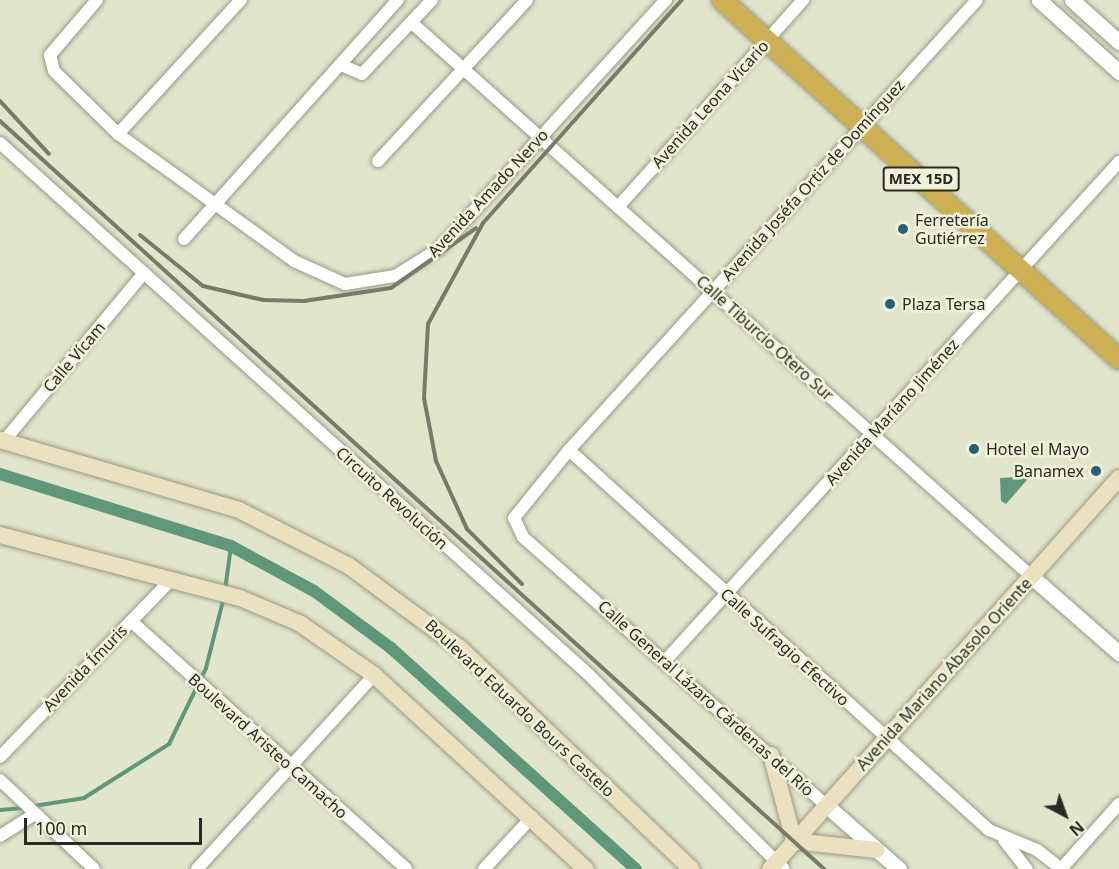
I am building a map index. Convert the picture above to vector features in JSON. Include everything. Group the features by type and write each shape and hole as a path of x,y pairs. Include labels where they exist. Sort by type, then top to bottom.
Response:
{"highway":[{"name":"MEX 15D","path":"722,0 1119,359"}],"main road":[{"name":"Boulevard Eduardo Bours Castelo","path":"2,440 239,510 342,561 460,648 691,869"},
{"name":"Avenida Mariano Abasolo Oriente","path":"777,866 794,841 1119,478"},
{"path":"0,535 171,580 287,616 374,675 532,817 586,869"},
{"path":"771,755 794,841 877,850"}],"street":[{"name":"Avenida Amado Nervo","path":"98,0 49,61 118,134 312,273 345,284 378,281 410,269 440,248 666,0"},
{"path":"118,134 241,0"},
{"path":"184,239 398,0"},
{"path":"341,65 362,74 432,0"},
{"path":"378,161 527,0"},
{"name":"Avenida Leona Vicario","path":"618,207 802,0"},
{"name":"Avenida Joséfa Ortiz de Domínguez","path":"514,525 516,510 977,0"},
{"path":"1039,0 1119,72"},
{"path":"1072,0 1119,42"},
{"name":"Calle Tiburcio Otero Sur","path":"412,23 1119,653"},
{"name":"Circuito Revolución","path":"0,143 588,674 777,866"},
{"name":"Avenida Maríano Jiménez","path":"665,661 1119,162"},
{"name":"Calle Vícam","path":"2,440 144,273"},
{"name":"Calle Sufragio Efectivo","path":"569,450 886,738 1004,840 1027,869"},
{"name":"Calle General Lázaro Cárdenas del Río","path":"514,525 899,869"},
{"name":"Avenida Ímuris","path":"0,757 171,580"},
{"name":"Boulevard Aristeo Camacho","path":"131,621 291,768 406,869"},
{"path":"197,869 374,675"},
{"path":"0,780 94,869"},
{"path":"1061,869 1119,804"},
{"path":"0,836 35,814"},
{"path":"484,869 532,817"},
{"name":"Calle Sufragio Efectivo","path":"1004,840 1037,850 1061,869"}],"shaded area":[{"path":"1031,467 1035,471 1006,504 1001,501 1000,478 1020,477"}],"waterway":[{"path":"0,474 231,546 314,591 391,648 636,869"},
{"path":"225,590 231,546"},
{"path":"34,806 84,798 169,744 206,668 224,597"},
{"path":"0,810 23,808"}],"railway":[{"path":"522,584 467,529 436,461 424,398 428,324 483,223 682,0"},
{"path":"0,101 49,154"},
{"path":"0,121 824,869"},
{"path":"140,235 203,286 263,300 304,301 391,288 476,228"}],"place":[{"name":"Ferretería Gutiérrez","path":"903,229"},
{"name":"Plaza Tersa","path":"890,304"},
{"name":"Hotel el Mayo","path":"974,449"},
{"name":"Banamex","path":"1096,471"}]}
